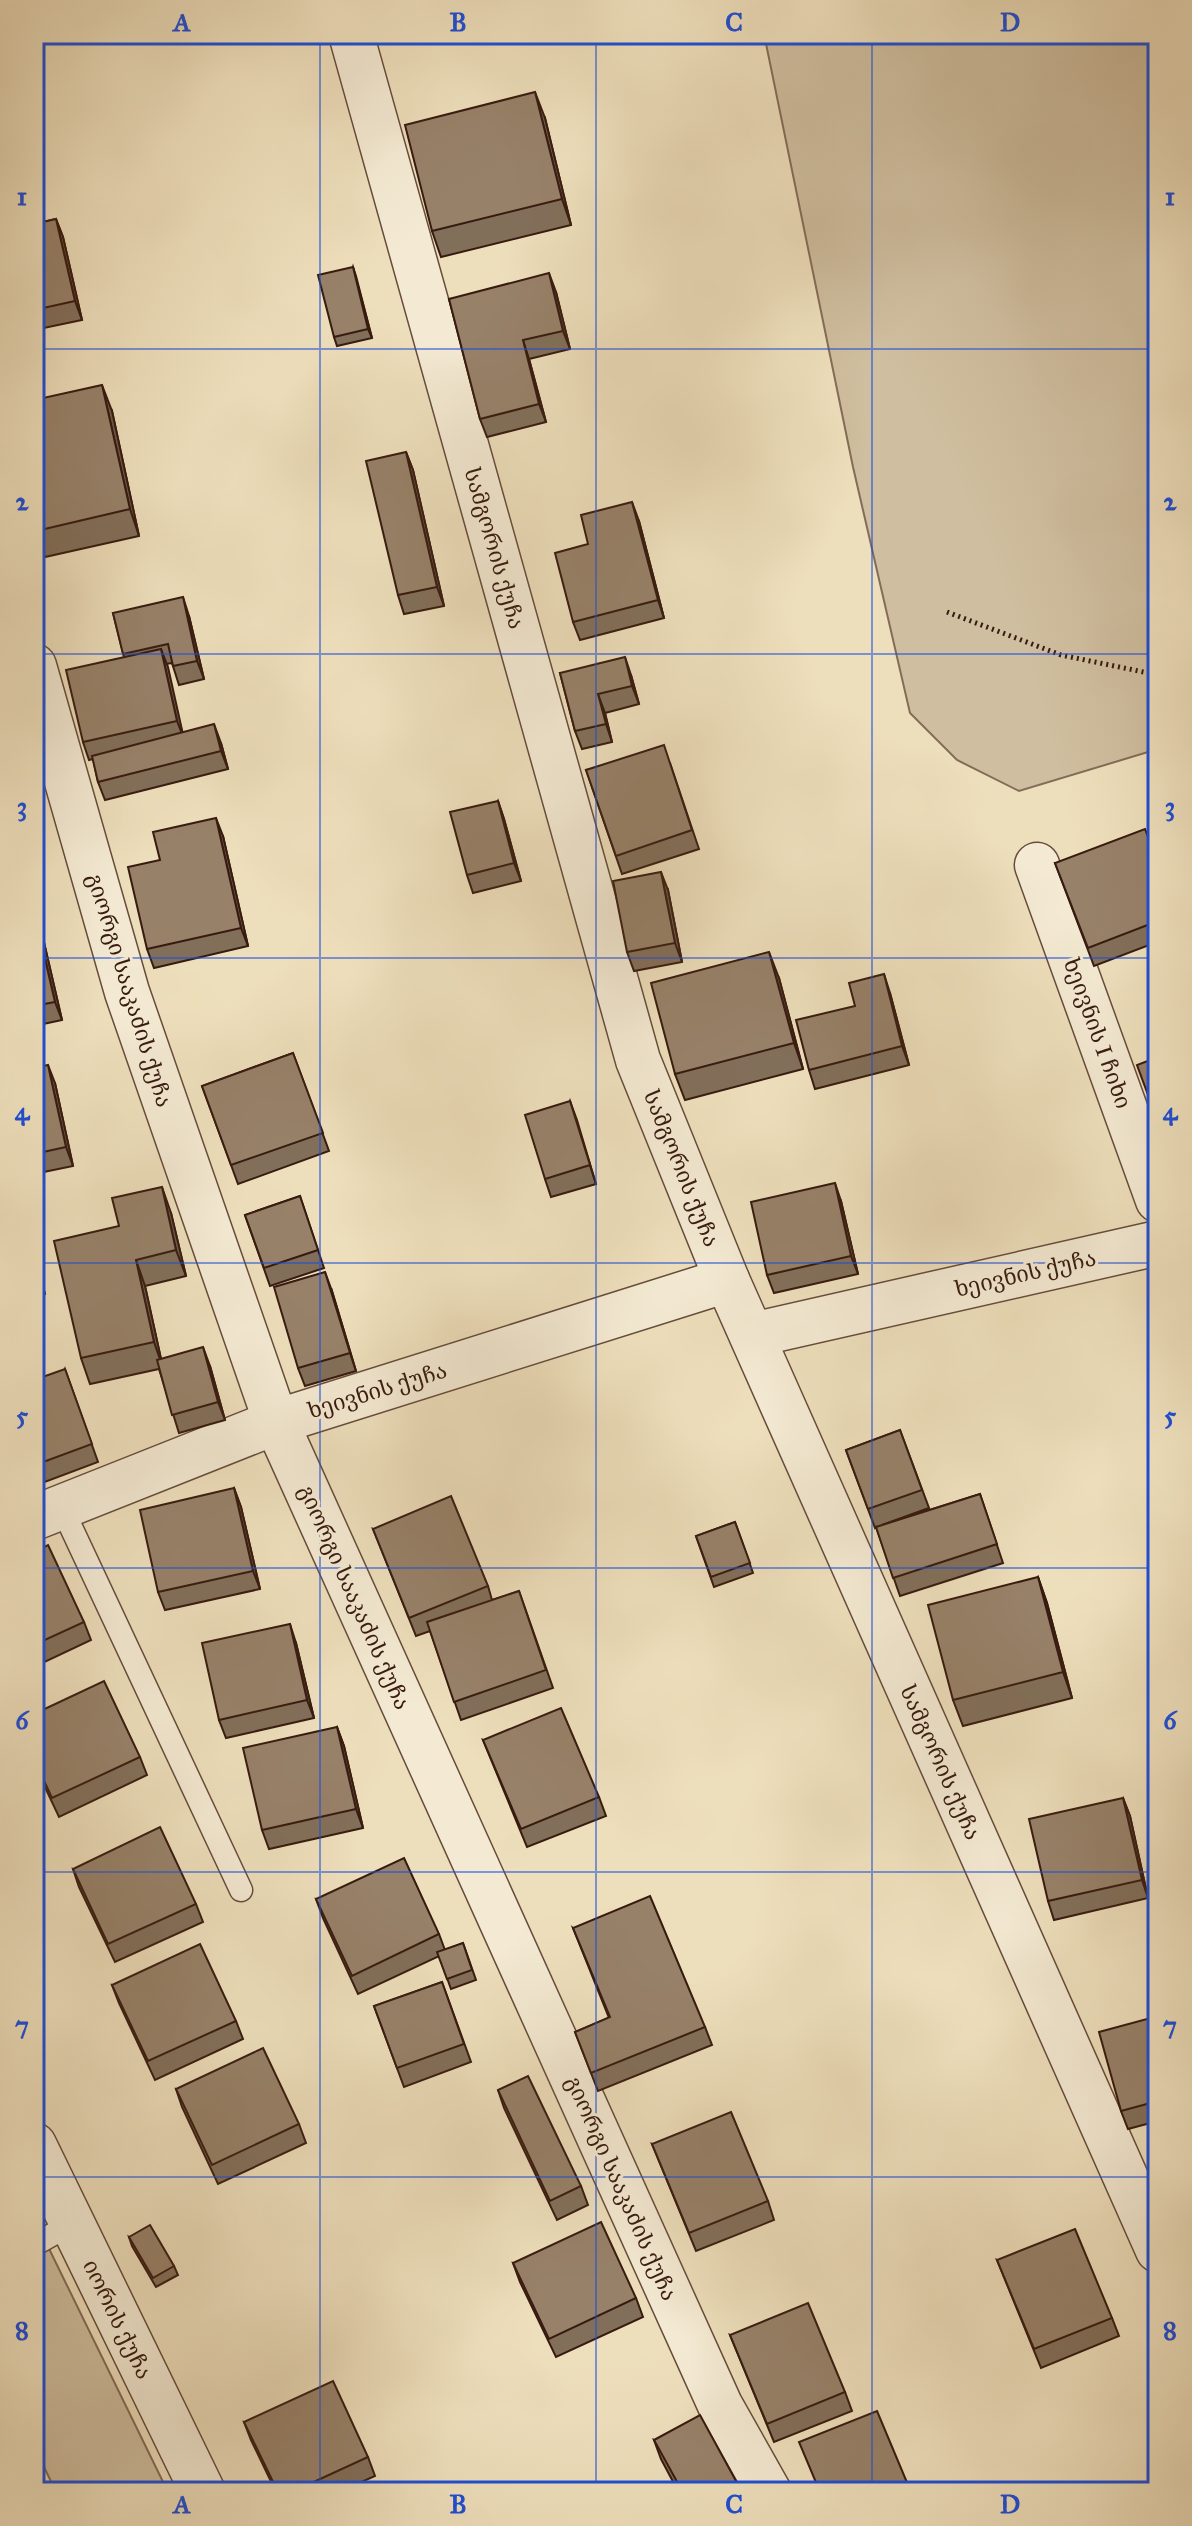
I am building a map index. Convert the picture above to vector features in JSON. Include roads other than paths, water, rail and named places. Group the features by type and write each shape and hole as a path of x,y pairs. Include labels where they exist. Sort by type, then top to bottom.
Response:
{"street":[{"name":"სამგორის ქუჩა","path":"351,34 638,1060 727,1280 1158,2250"},
{"name":"გიორგი სააკაძის ქუჩა","path":"34,666 127,992 276,1422 720,2405 769,2492"},
{"name":"ხეივნის I ჩიხი","path":"1037,865 1158,1200"},
{"name":"ხეივნის ქუჩა","path":"752,1335 1158,1243"},
{"name":"ხეივნის ქუჩა","path":"48,1513 276,1422 727,1280"},
{"name":"იორის ქუჩა","path":"34,2145 52,2235 203,2492"}],"lane":[{"path":"48,1513 241,1890"}]}
